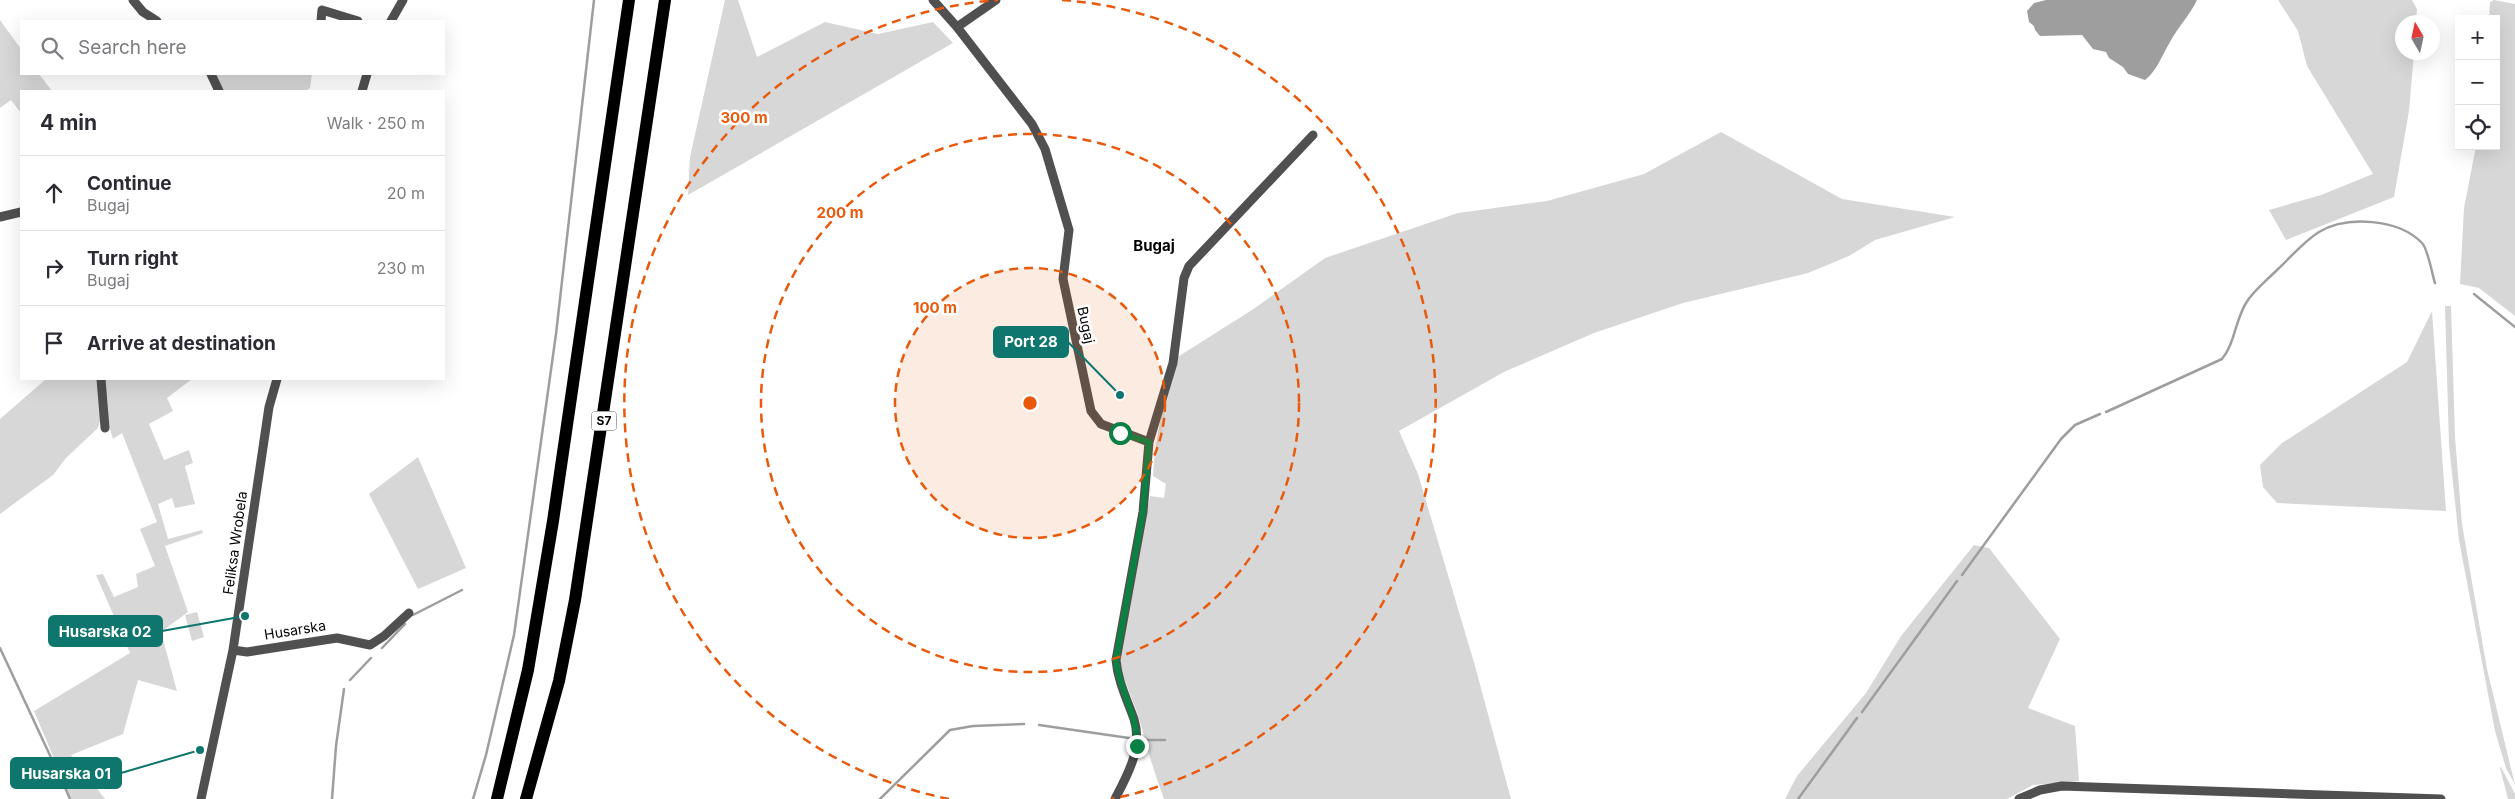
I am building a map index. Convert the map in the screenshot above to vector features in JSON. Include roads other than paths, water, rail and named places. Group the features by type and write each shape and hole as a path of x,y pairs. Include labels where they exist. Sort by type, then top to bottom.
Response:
{"highway":[{"path":"497,799 528,670 554,512 628,0"},
{"name":"S7","path":"526,799 559,680 575,600 665,0"}],"street":[{"path":"133,0 143,12 155,20"},
{"path":"392,20 403,0"},
{"name":"Bugaj","path":"933,0 957,27 1032,124 1045,150 1069,230 1063,279 1090,411 1101,424 1149,442"},
{"path":"957,27 996,0"},
{"path":"321,20 322,10 355,20"},
{"path":"211,75 219,90"},
{"path":"362,90 368,75"},
{"path":"1115,799 1131,767 1137,746 1136,726 1120,684 1116,660 1143,512 1149,442 1173,363 1181,298 1188,266 1314,135"},
{"path":"0,217 20,212"},
{"path":"101,380 105,428"},
{"name":"Feliksa Wrobela","path":"201,799 233,650 269,407 277,380"},
{"name":"Husarska","path":"233,650 247,652 337,638 370,645 384,636 409,613"},
{"path":"2019,799 2040,790 2062,786 2441,799"}],"waterway":[{"path":"473,799 486,755 514,635 556,334 594,0"},
{"path":"2106,412 2222,359 2230,346 2242,310 2252,294 2308,240 2319,232 2331,227 2344,223 2372,222 2387,224 2412,235 2424,246 2435,283"},
{"path":"2474,294 2515,327"},
{"path":"1962,575 2061,439 2075,425 2100,414"},
{"path":"1862,712 1957,581"},
{"path":"413,615 462,590"},
{"path":"382,648 405,624"},
{"path":"0,648 54,764"},
{"path":"350,680 371,658"},
{"path":"332,799 336,746 344,689"},
{"path":"1798,799 1857,718"},
{"path":"880,799 950,730 973,726 1024,724"},
{"path":"1039,725 1129,738"},
{"path":"1142,740 1165,740"},
{"path":"57,769 70,799"}],"place":[{"name":"Port 28","path":"1120,395"},
{"name":"Husarska 02","path":"245,616"},
{"name":"Husarska 01","path":"200,750"}],"district":[{"name":"Bugaj","path":"1154,246"}]}
